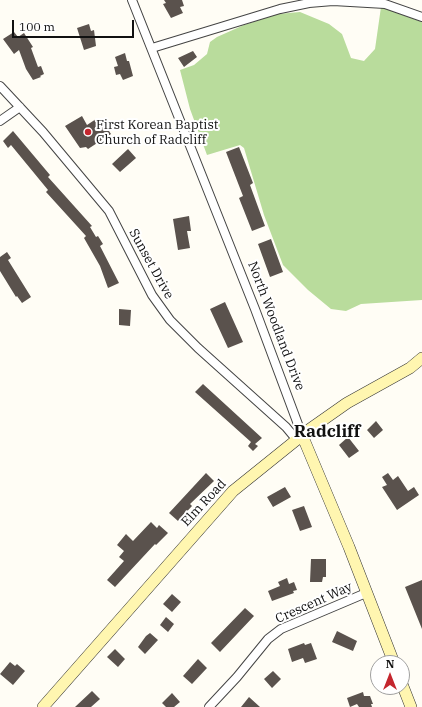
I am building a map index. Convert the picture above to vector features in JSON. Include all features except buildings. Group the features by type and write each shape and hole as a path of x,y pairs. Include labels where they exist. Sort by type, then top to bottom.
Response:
{"street":[{"name":"North Woodland Drive","path":"132,0 255,309 299,437 366,593 391,655"},
{"path":"277,0 280,9"},
{"path":"152,48 280,9 321,2 359,1 385,4 422,17"},
{"name":"Sunset Drive","path":"0,86 20,107 109,211 152,295 170,320 198,348 299,437"},
{"path":"0,121 20,107"},
{"name":"Elm Road","path":"43,707 233,491 299,437 347,403 410,368 422,358"},
{"name":"Crescent Way","path":"209,707 268,640 281,629 366,593"},
{"path":"406,695 411,707"}],"green space":[{"path":"381,7 422,22 422,300 361,304 346,311 331,309 308,290 283,265 264,215 244,148 240,145 207,155 190,109 180,70 194,65 207,54 210,42 217,37 244,25 278,14 300,12 329,24 342,34 351,58 364,61 375,49"}],"place":[{"name":"First Korean Baptist Church of Radcliff","path":"88,132"}],"district":[{"name":"Radcliff","path":"327,432"}]}
